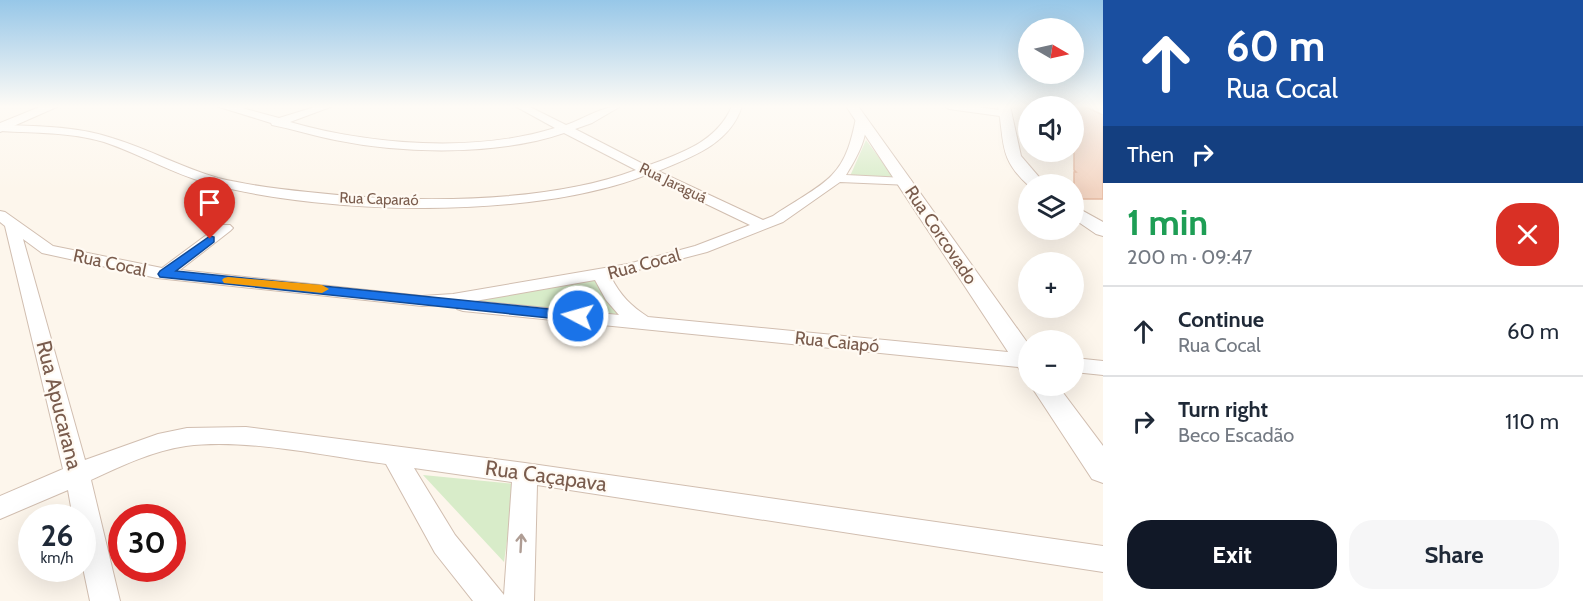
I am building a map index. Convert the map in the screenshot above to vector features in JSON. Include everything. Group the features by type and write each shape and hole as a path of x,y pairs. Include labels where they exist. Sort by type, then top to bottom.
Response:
{"street":[{"name":"Rua Caparaó","path":"78,134 108,140 226,184 345,199 468,202 569,192 609,185 650,172 705,146 719,134"},
{"path":"324,134 414,145 490,143 544,134"},
{"name":"Rua Jaraguá","path":"576,134 762,225"},
{"name":"Rua Cocal","path":"6,221 48,250 165,274 422,301 453,299 601,275 701,249 778,219 837,178 850,158 857,140 857,134"},
{"name":"Rua Corcovado","path":"871,134 1018,347"},
{"path":"1009,134 1011,154 1023,174"},
{"path":"837,178 905,182"},
{"path":"1084,218 1103,230"},
{"name":"Rua Apucarana","path":"6,221 76,474 105,601"},
{"path":"165,274 225,228"},
{"name":"Rua Caiapó","path":"601,275 611,296 627,314 645,323"},
{"name":"Rua Caiapó","path":"422,301 1018,361"},
{"path":"1084,366 1103,368"},
{"path":"1051,396 1103,470"},
{"name":"Rua Caçapava","path":"0,508 124,454 158,443 187,437 246,436 525,473 1103,559"},
{"path":"393,455 445,544 492,601"},
{"path":"519,601 525,473"}],"green space":[{"path":"866,140 895,179 850,176"},
{"path":"599,278 622,317 468,302"},
{"path":"423,475 515,484 504,562"}],"building":[{"path":"1084,134 1103,134 1103,199 1084,199 1084,174 1074,174 1076,172 1074,162 1084,162"}],"slow traffic":[{"path":"228,280 322,289"}],"route":[{"path":"210,239 165,274 578,316"}]}
